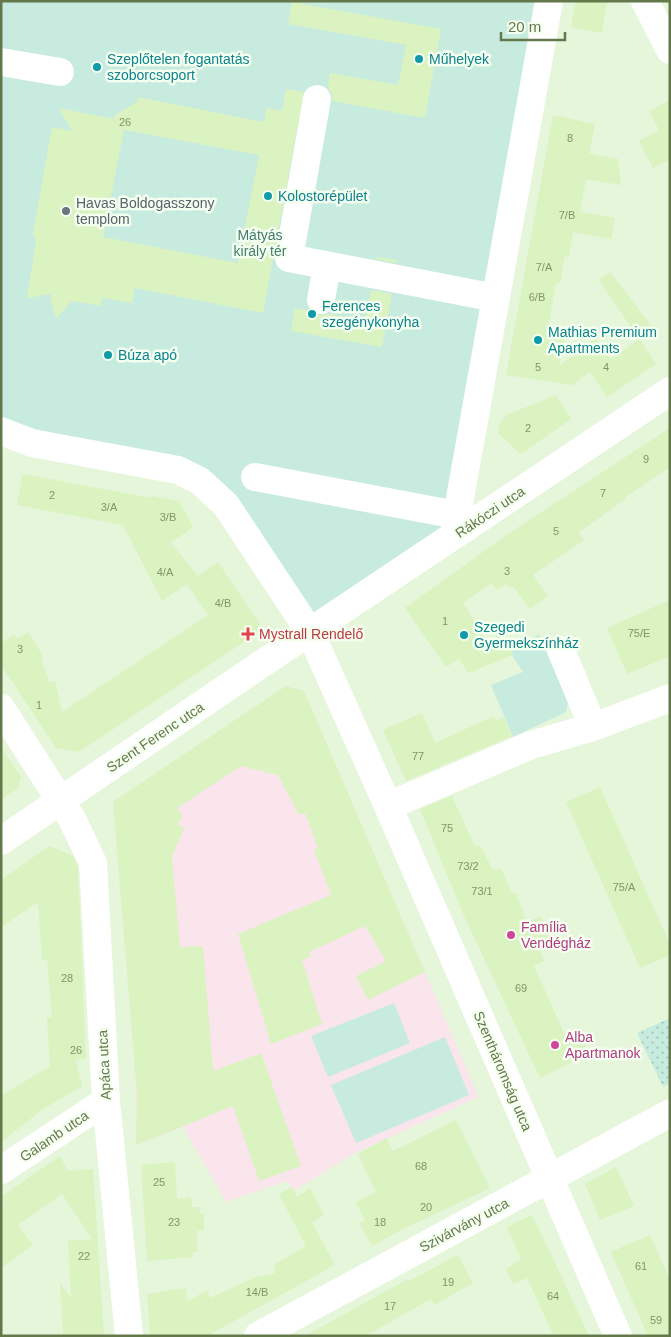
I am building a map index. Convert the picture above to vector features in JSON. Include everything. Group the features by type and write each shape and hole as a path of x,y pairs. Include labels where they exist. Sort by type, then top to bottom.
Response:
{"street":[{"path":"254,477 462,522 496,298 549,1"},
{"path":"645,1 670,50"},
{"path":"1,62 60,72"},
{"path":"317,99 289,258 496,298"},
{"path":"321,300 326,265"},
{"name":"Rákóczi utca","path":"310,632 462,522 670,391"},
{"path":"1,431 32,443 178,470 200,481 226,505 310,632"},
{"name":"Szent Ferenc utca","path":"1,841 310,632"},
{"name":"Szentháromság utca","path":"310,632 388,806 618,1336"},
{"path":"561,650 593,727"},
{"path":"388,806 531,745 593,727 670,698"},
{"name":"Apáca utca","path":"1,708 61,801 93,863 106,1101 128,1336"},
{"name":"Galamb utca","path":"1,1170 106,1101"},
{"name":"Szivárvány utca","path":"258,1336 670,1113"}],"shaded area":[{"path":"1,1 670,1 670,1336 1,1336"},
{"path":"304,691 479,1097 357,1152 293,1191 287,1181 226,1202 183,1127 136,1145 136,1083 113,802"}],"green space":[{"name":"Mátyás király tér","path":"1,1 549,1 457,515 310,632 214,493 1,431"},
{"path":"539,634 568,702 566,712 513,737 491,685 523,672 510,652"},
{"path":"394,1003 410,1043 328,1077 311,1036"},
{"path":"670,1018 670,1083 663,1087 637,1033"},
{"path":"445,1037 469,1095 356,1143 331,1085"}],"building":[{"path":"576,1 607,1 602,33 571,27"},
{"name":"Műhelyek","path":"292,2 441,29 425,118 332,101 332,94 328,88 330,73 398,85 406,45 288,24"},
{"name":"Kolostorépület","path":"286,89 304,92 263,313 135,288 132,303 103,298 101,306 72,301 56,319 50,297 52,294 27,298 36,241 33,233 52,127 72,131 59,108 114,119 115,115 137,102 138,97 264,122 266,108 282,111","holes":["124,130 259,155 238,263 103,237"]},
{"path":"670,100 670,159 653,168 639,141 659,130 649,111"},
{"path":"553,115 595,124 589,153 618,159 621,185 586,179 580,212 615,218 611,239 573,232 569,257 565,256 560,283 556,283 548,328 566,332 559,366 596,338 611,359 639,339 599,280 610,272 653,328 640,340 656,364 607,397 590,372 572,385 506,375"},
{"path":"377,257 397,260 397,263 376,259"},
{"name":"Ferences szegénykonyha","path":"371,290 392,294 382,347 291,331 295,308 318,315 328,314 365,321"},
{"path":"556,395 571,419 521,454 498,433 499,424 507,415"},
{"path":"670,428 670,467 578,533 584,540 533,575 548,596 530,609 513,586 510,588 506,584 497,590 492,583 463,603 488,642 499,635 513,655 468,673 459,659 446,667 405,608 505,536"},
{"path":"23,474 151,498 151,496 179,501 193,527 171,543 198,576 218,562 259,623 260,631 79,752 56,748 1,665 1,643 14,635 17,639 28,632 43,656 41,658 49,682 55,681 62,712 208,615 187,584 162,601 123,525 17,505"},
{"path":"670,600 670,656 627,674 607,628"},
{"path":"286,686 304,691 425,972 368,1000 356,976 386,961 365,926 309,952 311,956 302,960 322,1024 271,1044 238,934 331,895 314,850 318,848 305,813 299,815 278,775 241,766 177,808 182,816 178,825 184,828 172,857 180,947 203,946 213,1071 261,1053 301,1166 259,1181 233,1106 136,1145 137,1093 113,802"},
{"path":"422,713 435,743 494,716 496,720 503,717 512,736 406,781 383,730"},
{"path":"1,747 21,777 18,788 1,799"},
{"path":"600,787 670,945 670,955 640,968 566,802"},
{"path":"452,796 475,847 480,845 493,870 501,868 512,894 515,892 527,922 541,916 552,941 539,947 544,961 534,966 564,1033 578,1028 589,1053 540,1078 464,916 420,809"},
{"path":"49,846 73,856 78,867 86,1059 76,1060 82,1086 43,1109 1,1142 1,1096 50,1066 47,1017 52,1017 47,959 42,960 38,902 1,927 1,880"},
{"path":"456,1120 490,1188 401,1230 372,1246 359,1223 365,1220 356,1203 376,1192 358,1154 386,1138 393,1151"},
{"path":"60,1156 68,1171 93,1169 104,1336 63,1336 60,1283 71,1298 68,1241 92,1239 62,1194 18,1225 33,1245 1,1268 1,1202 8,1211 1,1197"},
{"path":"175,1162 177,1199 191,1197 192,1207 199,1207 200,1213 204,1213 204,1230 197,1231 197,1252 193,1252 193,1257 147,1261 141,1165"},
{"path":"616,1167 634,1206 600,1220 585,1184"},
{"path":"292,1187 297,1197 310,1188 324,1215 312,1223 335,1265 207,1336 150,1336 147,1294 186,1288 187,1302 207,1290 210,1298 256,1277 275,1274 274,1265 306,1246 279,1194"},
{"path":"532,1215 589,1336 554,1336 527,1278 513,1284 506,1269 521,1259 507,1227"},
{"path":"650,1235 670,1280 670,1336 648,1336 611,1252"},
{"path":"458,1255 473,1283 434,1305 431,1299 365,1336 305,1336 408,1279 409,1281"}],"place":[{"name":"Műhelyek","path":"419,59"},
{"name":"Szeplőtelen fogantatás szoborcsoport","path":"97,67"},
{"name":"Kolostorépület","path":"268,196"},
{"name":"Havas Boldogasszony templom","path":"66,211"},
{"name":"Ferences szegénykonyha","path":"312,314"},
{"name":"Mathias Premium Apartments","path":"538,340"},
{"name":"Búza apó","path":"108,355"},
{"name":"Mystrall Rendelő","path":"248,634"},
{"name":"Szegedi Gyermekszínház","path":"464,635"},
{"name":"Família Vendégház","path":"511,935"},
{"name":"Alba Apartmanok","path":"555,1045"}]}
